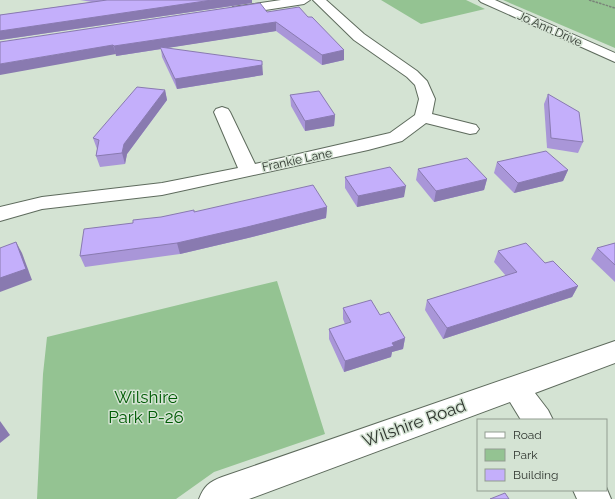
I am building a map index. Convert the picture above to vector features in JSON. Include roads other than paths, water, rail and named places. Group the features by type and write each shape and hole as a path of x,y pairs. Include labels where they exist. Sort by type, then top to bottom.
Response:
{"street":[{"path":"319,0 359,37 412,74 422,84 427,99 423,117 470,128"},
{"name":"Jo Ann Drive","path":"485,0 615,58"},
{"path":"219,13 296,1"},
{"path":"222,112 248,171"},
{"name":"Frankie Lane","path":"0,214 42,203 162,189 368,145 396,137 423,117"},
{"name":"Wilshire Road","path":"215,499 222,493 615,352"},
{"path":"515,387 537,419"}],"park label":[{"name":"Wilshire Park P-26","path":"146,407"}]}
